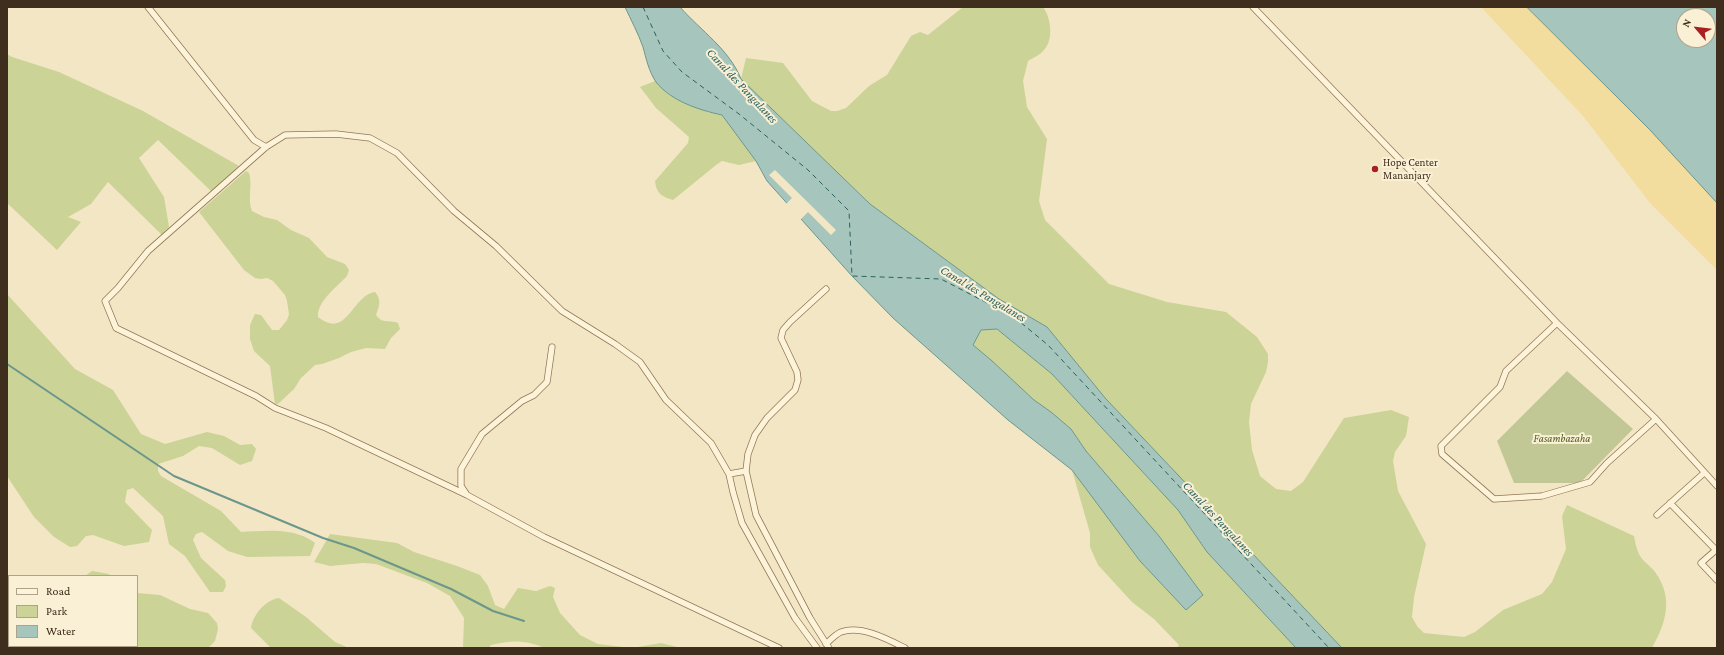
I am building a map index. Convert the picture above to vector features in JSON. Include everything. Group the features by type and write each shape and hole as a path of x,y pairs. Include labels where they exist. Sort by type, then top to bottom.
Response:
{"street":[{"path":"148,7 254,140 266,147"},
{"path":"1253,7 1557,323 1656,419 1717,486"},
{"path":"779,648 544,537 467,495 326,428 275,408 256,396 116,328 104,301 118,288 148,251 266,147 285,135 336,134 370,138 397,153 454,211 496,246 562,311 615,344 640,362 666,400 711,443 729,474 742,523 795,618 817,648"},
{"path":"826,289 783,330 781,338 797,372 798,380 795,390 767,418 755,435 748,454 746,471 756,515 810,618 827,646 840,632 857,630 884,638 905,648"},
{"path":"1557,323 1506,371 1500,387 1441,446 1442,454 1494,499 1542,496 1590,482 1607,464 1656,419"},
{"path":"467,495 461,486 461,470 482,434 522,401 534,395 547,382 552,347"},
{"path":"729,474 746,471"},
{"path":"1656,515 1704,472"},
{"path":"1670,503 1716,550 1701,563 1717,580"}],"green space":[{"path":"963,7 1043,7 1048,17 1050,28 1049,40 1041,53 1028,61 1023,81 1027,107 1047,139 1039,201 1045,220 1109,284 1167,302 1226,312 1257,337 1268,354 1266,372 1251,404 1249,422 1252,450 1260,476 1276,489 1291,491 1303,482 1344,418 1391,410 1409,417 1406,436 1395,452 1393,461 1398,491 1426,544 1414,597 1412,617 1417,626 1424,633 1464,637 1475,632 1503,610 1542,594 1552,582 1566,549 1562,516 1567,505 1634,536 1640,557 1653,570 1665,591 1666,610 1664,620 1652,648 1342,648 1106,399 1047,327 999,299 870,204 741,79 746,58 783,63 812,101 831,111 837,111 846,108 869,86 887,75 911,36 920,32 928,35"},
{"path":"7,54 59,72 143,111 239,166 212,192 158,140 139,158 164,197 169,227 162,235 108,182 91,204 68,217 81,222 57,250 7,203"},
{"path":"655,81 669,94 708,112 722,115 756,161 739,165 722,161 673,200 660,194 655,181 688,143 689,137 656,108 640,87"},
{"path":"246,171 249,173 250,178 250,202 252,211 264,217 277,220 291,230 309,238 327,257 345,264 349,270 347,276 324,300 318,317 329,323 342,321 362,299 368,294 375,292 379,298 379,306 376,315 381,320 398,323 400,329 391,338 385,349 366,348 351,352 322,364 315,365 301,378 294,389 278,404 275,404 270,366 254,351 250,339 250,325 255,314 261,315 272,330 279,330 287,320 289,314 285,295 273,281 267,278 255,278 244,270 199,212"},
{"path":"7,294 75,369 113,390 141,434 165,444 207,432 224,436 240,445 252,444 256,449 252,461 240,465 212,448 199,446 183,456 158,464 158,471 161,476 221,511 241,532 280,531 298,534 307,538 315,543 310,556 247,557 228,551 202,532 196,534 193,540 201,558 225,580 226,586 223,592 210,592 185,556 169,544 163,516 133,488 127,490 125,502 152,530 149,542 124,546 93,535 86,536 77,546 70,547 54,537 34,517 7,476"},
{"path":"997,329 1052,374 1178,510 1207,552 1296,648 1177,648 1179,645 1154,619 1132,602 1098,565 1090,547 1090,533 1072,470 1140,561 1186,610 1203,595 1159,536 1086,451 1071,429 1034,400 973,345 981,330"},
{"name":"Fasambazaha","path":"1567,371 1633,429 1580,483 1514,483 1497,441"},
{"path":"330,534 397,543 414,552 480,575 488,586 495,605 504,609 518,588 536,591 550,586 555,588 553,597 560,613 580,635 598,644 632,648 545,648 531,643 512,642 491,645 489,648 463,648 464,618 450,596 427,583 376,564 363,563 330,566 314,562"},
{"path":"92,571 110,575 86,575"},
{"path":"138,593 160,595 190,609 208,613 217,623 218,629 215,641 208,648 81,647 138,647"},
{"path":"279,598 306,617 335,642 349,648 271,648 251,628 254,618 260,609 274,599"},
{"path":"661,643 681,648 632,648"}],"sand":[{"path":"1481,7 1551,7 1717,181 1717,270 1650,203 1583,116"}],"water":[{"name":"Canal des Pangalanes","path":"625,7 680,7 722,49 736,68 741,79 870,204 999,299 1047,327 1106,399 1342,648 1296,648 1207,552 1178,510 1052,374 997,329 981,330 973,345 1034,400 1071,429 1086,451 1159,536 1203,595 1186,610 1140,561 1072,470 1008,420 893,318 852,276 767,181 756,161 722,115 686,104 662,89 651,74 643,47"},
{"path":"1527,7 1717,7 1717,203 1650,130"}],"pier":[{"path":"775,170 836,230 831,235 808,212 800,220 786,204 792,198 769,175"}],"waterway":[{"path":"7,364 174,476 323,538 354,548 451,589 493,611 524,621"}],"ferry route":[{"path":"643,7 663,51 682,72 739,114 808,170 849,211 852,276 941,279 1014,317 1048,345 1329,648"}],"place":[{"name":"Hope Center Mananjary","path":"1375,169"}]}
